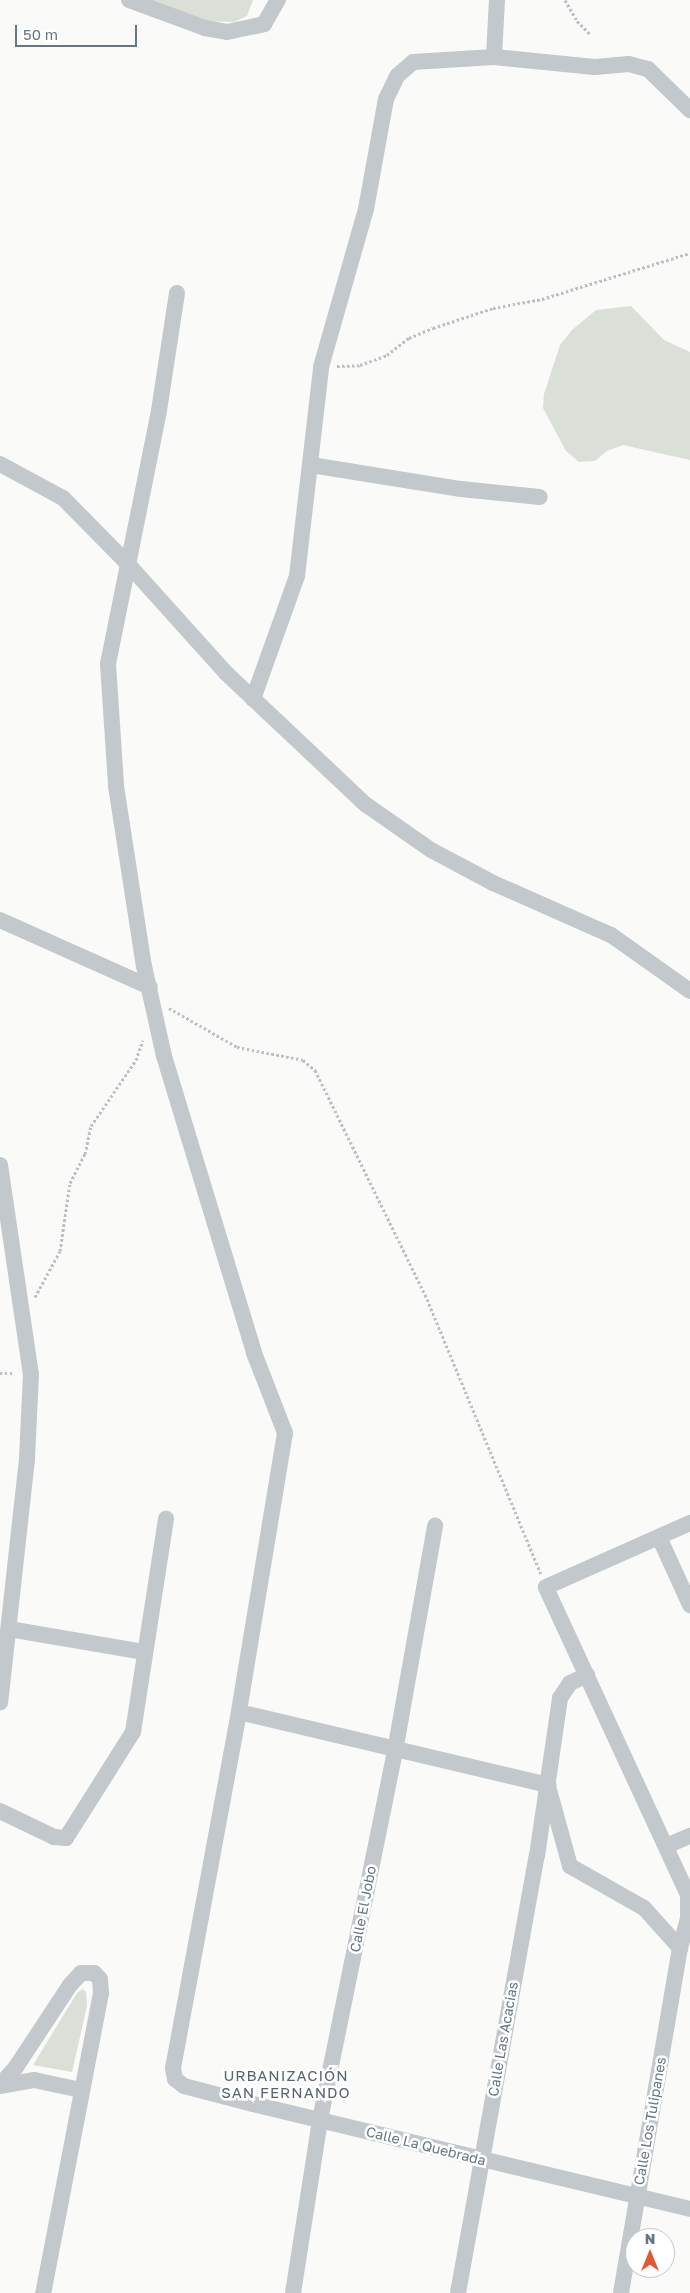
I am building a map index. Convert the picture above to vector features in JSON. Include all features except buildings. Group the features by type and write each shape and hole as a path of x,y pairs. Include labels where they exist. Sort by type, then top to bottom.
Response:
{"street":[{"path":"129,0 205,28 228,32 264,24 278,0"},
{"path":"494,57 497,0"},
{"path":"253,699 298,576 321,367 350,274 375,170 386,99 396,76 413,62 494,57 595,67 629,64 648,69 690,110"},
{"path":"177,293 159,411 127,562 108,664 116,786 151,992 164,1056 249,1334 285,1433 239,1712 396,1751 548,1785 557,1810 570,1866 644,1908 680,1948"},
{"path":"0,464 63,498 127,562 253,699 365,804 431,850 493,882 612,935 690,992"},
{"path":"311,465 461,489 540,497"},
{"path":"0,920 151,992"},
{"path":"0,1165 11,1224 20,1318 31,1374 27,1459 0,1703"},
{"path":"0,1811 60,1839 73,1831 133,1732 143,1652 166,1519"},
{"path":"546,1588 690,1523"},
{"name":"Calle El Jobo","path":"293,2293 320,2120 396,1751 435,1526"},
{"path":"659,1537 690,1605"},
{"name":"Calle Los Tulipanes","path":"546,1588 688,1895 688,1918 680,1948 621,2293"},
{"path":"8,1629 143,1652"},
{"name":"Calle Las Acacias","path":"458,2293 548,1785 560,1698 570,1683 587,1675"},
{"name":"Calle La Quebrada","path":"239,1712 173,2068 175,2079 184,2086 481,2160 690,2209"},
{"path":"666,1846 690,1836"},
{"path":"0,2086 16,2067 70,1985 81,1973 94,1973 100,1979 101,1993 43,2293"},
{"path":"0,2086 34,2080 81,2090"}],"path":[{"path":"565,0 577,22 590,34"},
{"path":"321,367 360,365 387,355 409,338 432,328 493,308 542,299 690,253"},
{"path":"151,992 237,1047 303,1060 314,1070 428,1298 546,1588"},
{"path":"20,1318 42,1287 48,1269 60,1251 70,1183 85,1154 91,1126 136,1060 144,1038"}],"shaded area":[{"path":"141,0 253,0 247,16 234,22 203,21"},
{"path":"631,306 664,340 690,352 690,460 623,445 607,451 595,461 579,462 566,451 543,408 544,394 560,345 572,330 596,310"},
{"path":"83,1989 86,1992 87,2006 72,2072 33,2065 77,1993"}],"district":[{"name":"URBANIZACIÓN SAN FERNANDO","path":"286,2084"}]}
